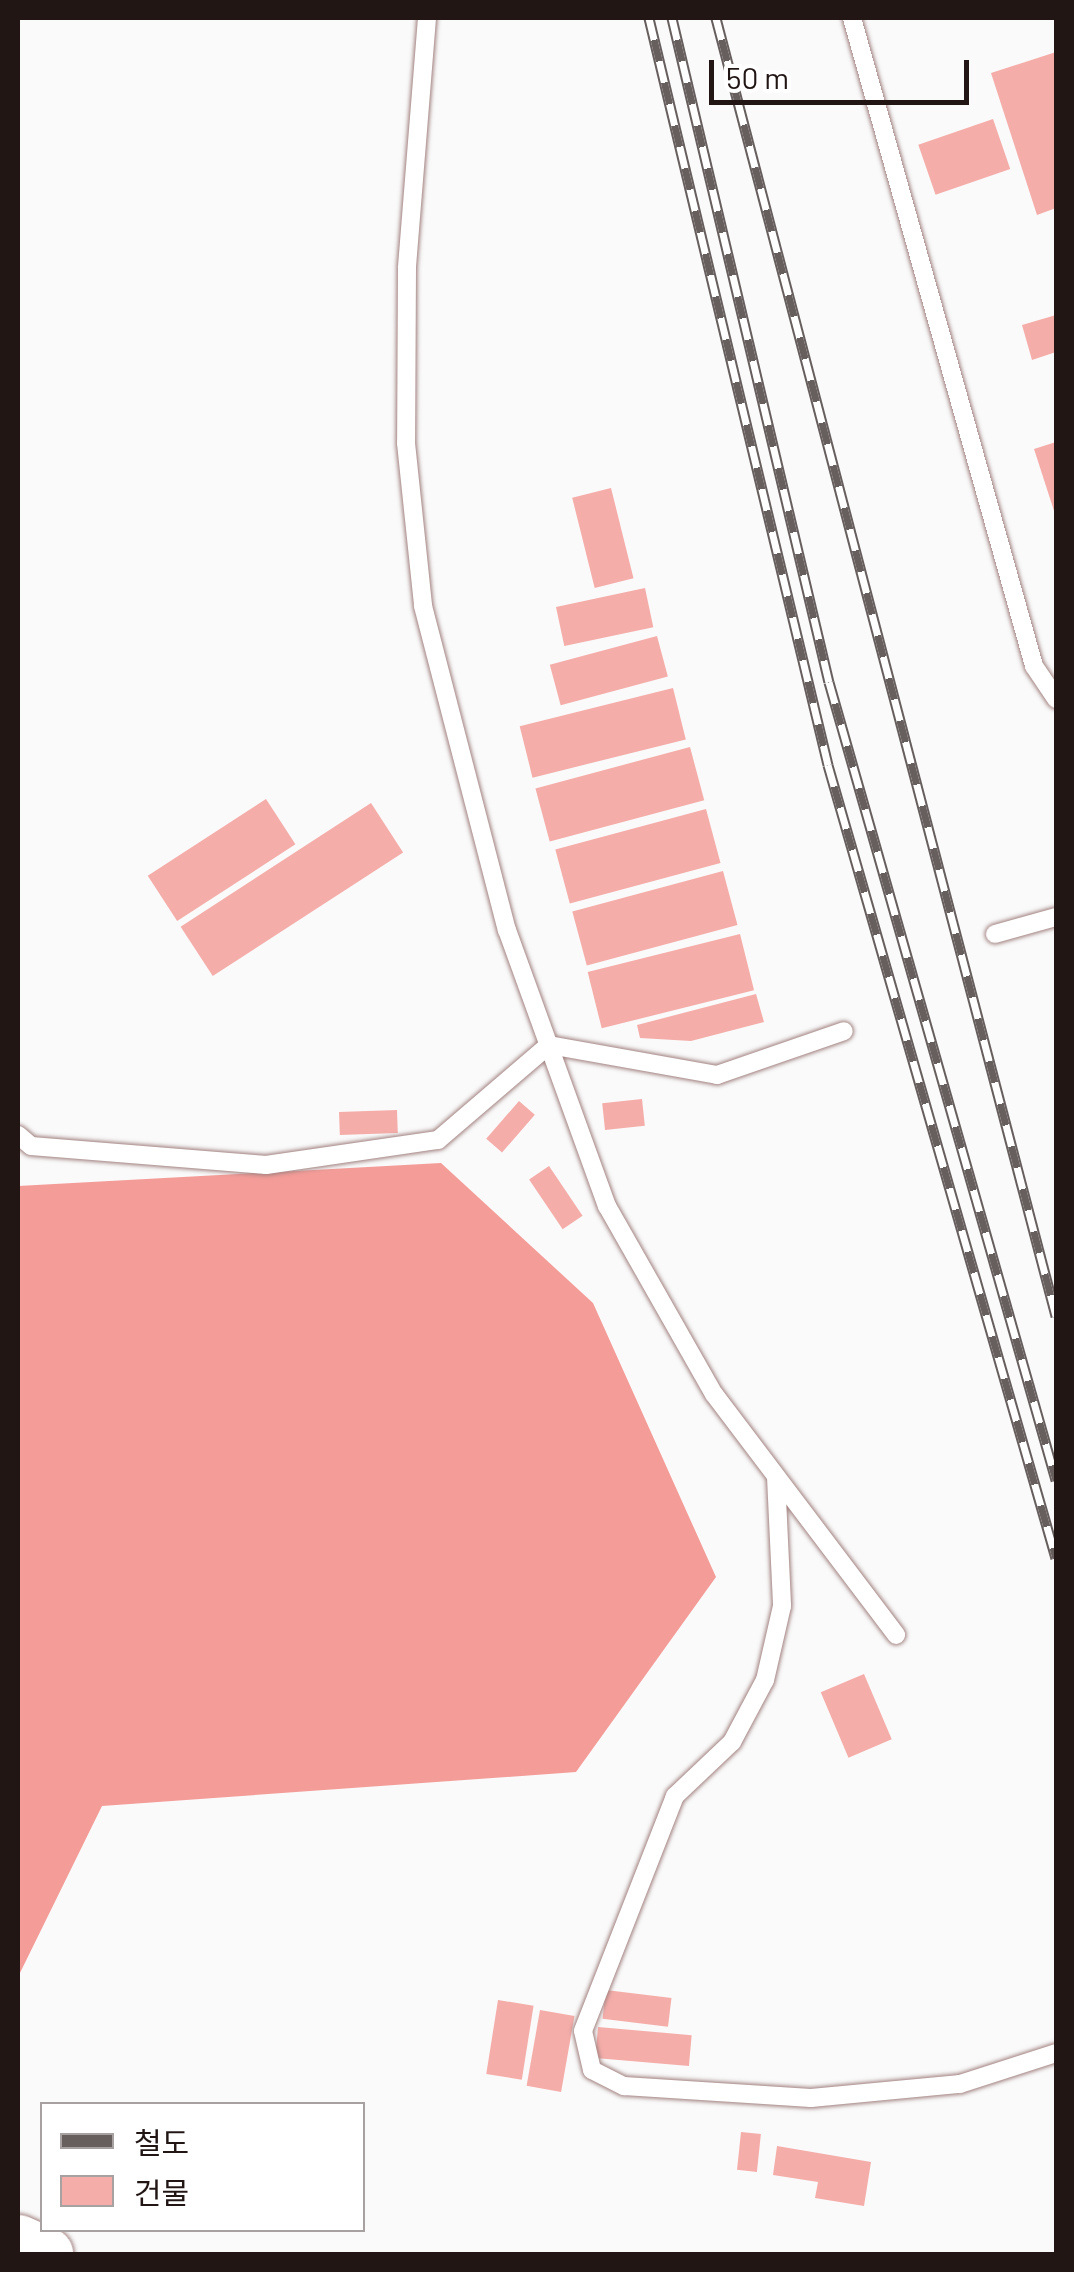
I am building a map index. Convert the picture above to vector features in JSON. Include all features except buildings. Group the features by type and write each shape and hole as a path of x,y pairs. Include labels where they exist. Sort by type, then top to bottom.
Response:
{"highway":[{"path":"18,2242 45,2254"}],"lane":[{"path":"428,18 406,288 406,443 424,606 507,930 607,1206 714,1394 896,1635"},
{"path":"852,18 1034,666 1056,699"},
{"path":"995,934 1056,917"},
{"path":"548,1045 717,1075 844,1031"},
{"path":"18,1135 31,1146 266,1164 438,1140 548,1045"},
{"path":"776,1476 782,1606 765,1680 732,1742 675,1796 583,2031 592,2070 624,2086 811,2098 960,2084 1056,2053"}],"shaded area":[{"path":"441,1163 593,1303 716,1577 576,1772 102,1806 18,1977 18,1186"}],"railway":[{"path":"649,18 828,765 1056,1558"},
{"path":"672,18 829,682 1056,1480"},
{"path":"716,18 1056,1316"}]}
